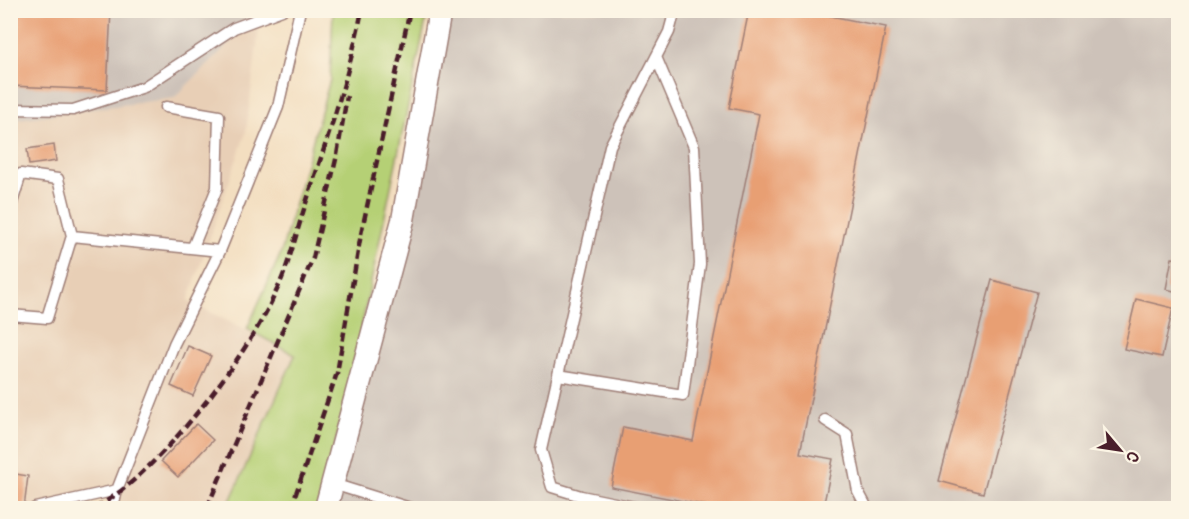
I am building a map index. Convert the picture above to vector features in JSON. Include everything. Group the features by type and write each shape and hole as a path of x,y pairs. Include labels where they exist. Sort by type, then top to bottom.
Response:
{"street":[{"path":"326,508 403,220 440,10"}],"lane":[{"path":"10,109 73,110 144,87 234,28 282,10"},
{"path":"113,508 117,490 180,330 220,251 278,107 300,10"},
{"path":"639,508 581,496 552,487 541,450 610,146 669,32 675,10"},
{"path":"558,375 683,395 700,264 694,147 656,57"},
{"path":"166,107 219,116 217,188 193,247"},
{"path":"10,209 21,174 58,179 72,236 47,318 10,315"},
{"path":"72,236 220,251"},
{"path":"825,420 847,434 858,490 867,508"},
{"path":"333,484 410,508"},
{"path":"35,508 117,490"}],"shaded area":[{"path":"10,11 262,11 174,98 11,120"},
{"path":"445,11 1178,11 1178,508 332,508"},
{"path":"261,12 246,132 188,301 295,355 227,508 111,508 117,482 61,508 11,508 10,120 174,98"}],"green space":[{"path":"333,11 428,11 343,415 318,508 227,508 295,355 247,329 281,253 330,80"}],"building":[{"path":"10,10 111,10 107,90 10,86"},
{"path":"749,10 801,10 886,27 800,453 833,459 823,508 718,508 611,487 623,427 693,441 759,114 729,108"},
{"path":"54,145 56,161 29,165 27,149"},
{"path":"1172,258 1178,259 1178,292 1166,289"},
{"path":"992,280 1037,292 983,493 939,481"},
{"path":"1136,299 1173,308 1162,357 1124,349"},
{"path":"188,346 211,356 193,396 171,386"},
{"path":"196,424 213,440 178,477 161,461"},
{"path":"10,473 28,476 24,508 10,506"}],"railway":[{"path":"95,508 119,492 171,443 222,381 262,320 288,261 330,132 362,10"},
{"path":"291,508 337,373 361,234 410,10"},
{"path":"207,508 313,258 337,155 347,96"}]}
